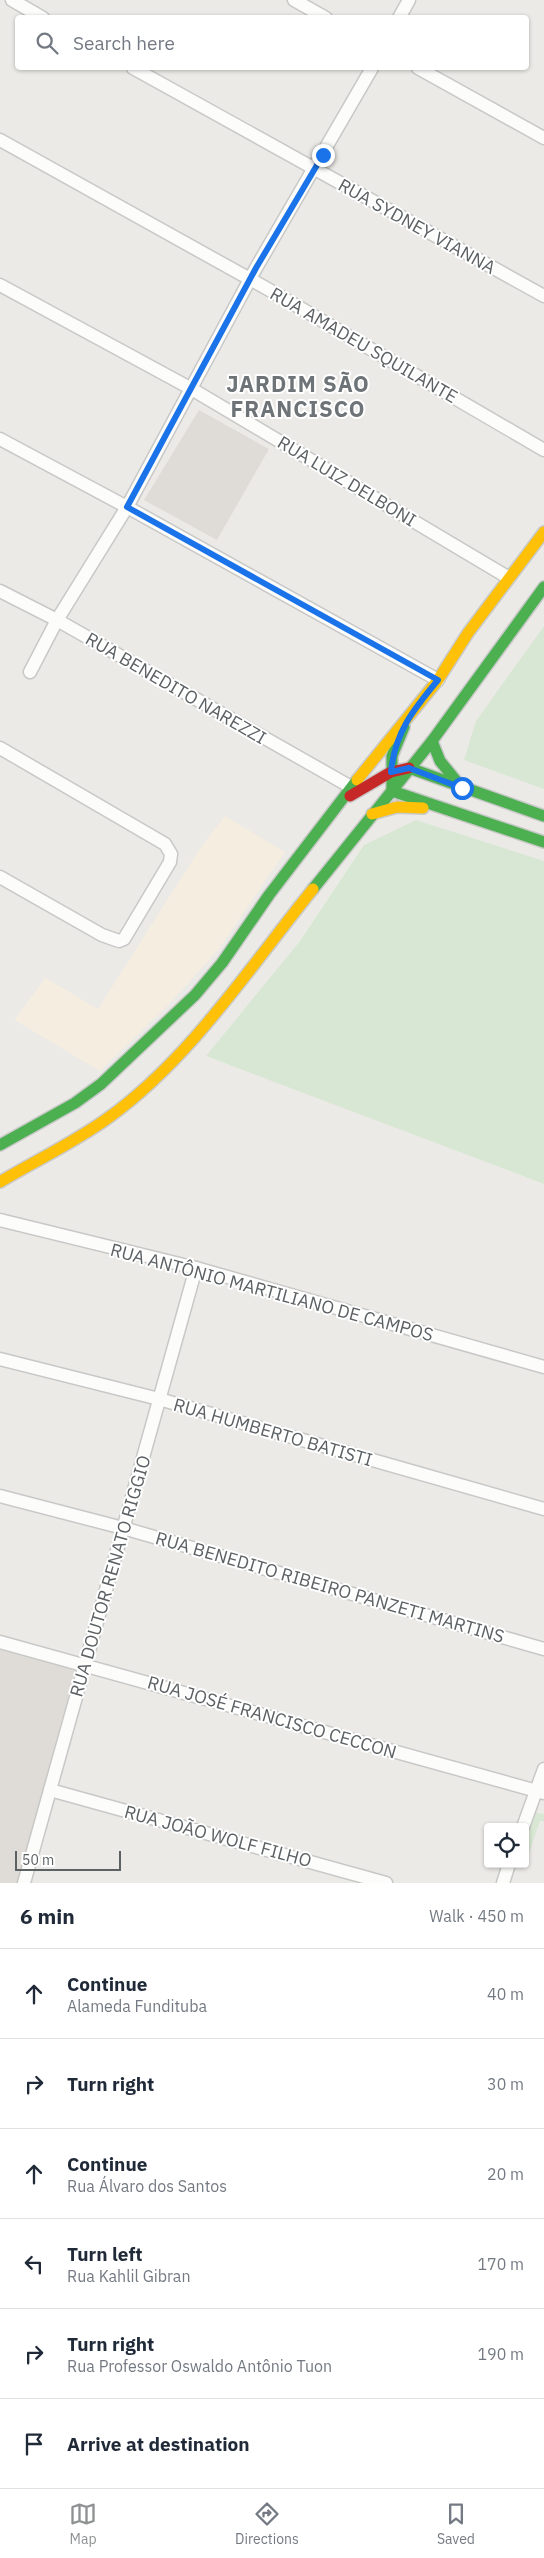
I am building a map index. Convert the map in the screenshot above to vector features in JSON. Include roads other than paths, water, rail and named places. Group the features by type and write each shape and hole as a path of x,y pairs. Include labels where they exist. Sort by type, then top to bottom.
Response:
{"main road":[{"path":"0,1182 108,1118 171,1063 234,971 269,895 351,787 438,680 468,633 544,532"},
{"path":"0,1145 75,1102 101,1084 195,995 234,971 277,934 432,740 544,587"},
{"path":"392,791 392,756 408,717"},
{"path":"432,740 434,750 443,769 462,788"},
{"path":"340,802 391,772 409,768 544,816"},
{"path":"392,791 544,842"},
{"path":"372,814 390,808 412,806 466,816"}],"street":[{"path":"12,0 38,15"},
{"path":"294,0 321,15"},
{"path":"401,15 409,0"},
{"name":"RUA SYDNEY VIANNA","path":"137,70 544,296"},
{"path":"30,672 57,620 127,507 250,280 371,70"},
{"path":"422,70 544,138"},
{"name":"RUA AMADEU SQUILANTE","path":"0,140 250,280 544,450"},
{"name":"RUA LUIZ DELBONI","path":"0,285 190,388 509,578"},
{"path":"0,439 127,507 438,680"},
{"name":"RUA BENEDITO NAREZZI","path":"0,591 57,620 351,787"},
{"path":"0,748 165,844 171,854 170,862 124,939 119,941 102,935 0,878"},
{"name":"RUA ANTÔNIO MARTILIANO DE CAMPOS","path":"0,1220 196,1268 544,1367"},
{"name":"RUA DOUTOR RENATO RIGGIO","path":"24,1883 196,1268"},
{"name":"RUA HUMBERTO BATISTI","path":"0,1359 159,1399 544,1509"},
{"name":"RUA BENEDITO RIBEIRO PANZETI MARTINS","path":"0,1496 123,1528 544,1649"},
{"name":"RUA JOSÉ FRANCISCO CECCON","path":"0,1642 85,1664 540,1792"},
{"path":"525,1823 540,1792 544,1768"},
{"name":"RUA JOÃO WOLF FILHO","path":"50,1790 386,1883"},
{"path":"503,1883 508,1868"}],"district":[{"name":"JARDIM SÃO FRANCISCO","path":"298,396"}]}
